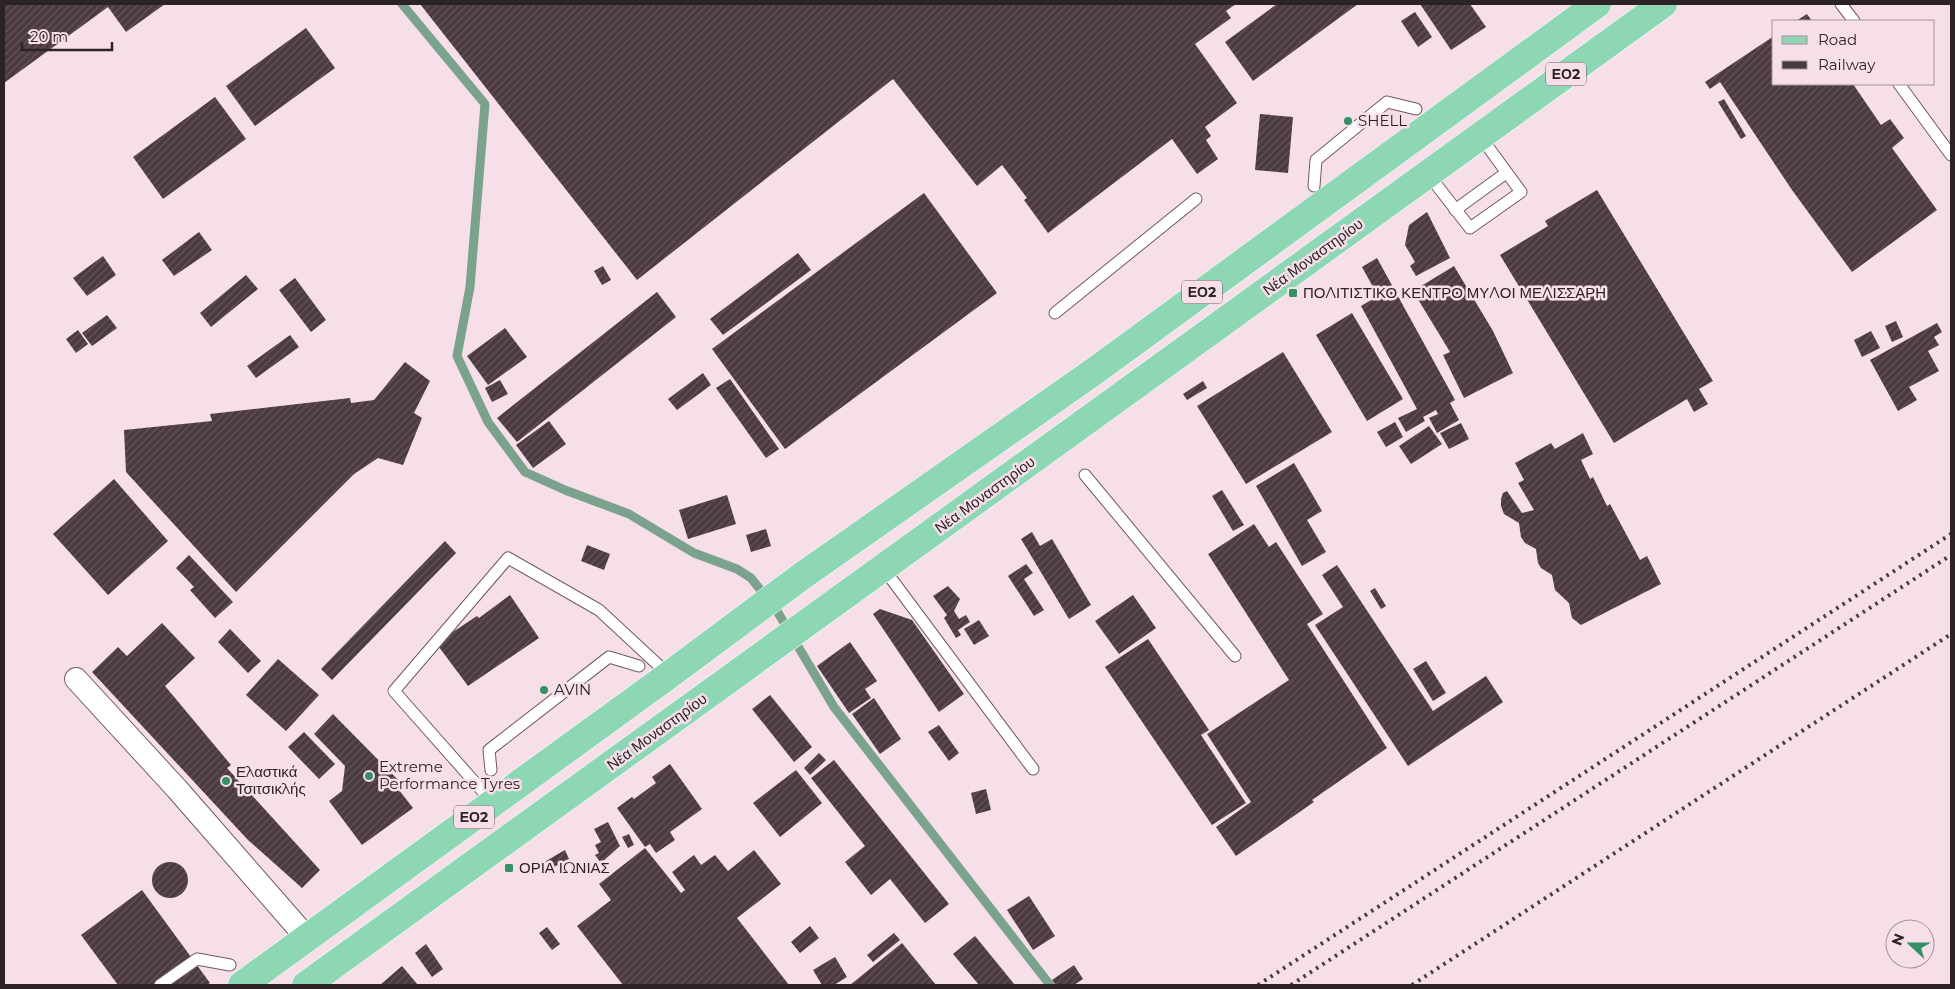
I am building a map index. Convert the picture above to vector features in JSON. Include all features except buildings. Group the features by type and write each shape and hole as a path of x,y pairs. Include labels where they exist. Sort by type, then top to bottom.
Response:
{"main road":[{"name":"ΕΟ2","path":"236,975 307,938 670,675 802,576 1096,370 1597,4"},
{"name":"Νέα Μοναστηρίου","path":"306,985 1663,4"}],"street":[{"path":"76,679 177,789 307,938"}],"lane":[{"path":"1841,4 1853,20"},
{"path":"1900,85 1951,155"},
{"path":"1314,186 1316,160 1387,102 1416,108"},
{"path":"1428,174 1470,228 1521,192 1480,136"},
{"path":"1456,210 1506,173"},
{"path":"1055,313 1196,199"},
{"path":"1085,475 1235,656"},
{"path":"493,803 394,691 508,558 599,610 670,675"},
{"path":"884,569 1033,769"},
{"path":"490,770 489,750 609,657 640,666"},
{"path":"160,985 197,959 236,975"}],"waterway":[{"path":"402,4 485,104 470,287 457,356 488,422 525,472 565,490 629,514 694,553 737,569 751,578 777,611 834,707 1050,985"}],"railway":[{"path":"1258,985 1951,534"},
{"path":"1291,985 1951,555"},
{"path":"1412,985 1951,634"}],"place":[{"name":"SHELL","path":"1348,121"},
{"name":"ΠΟΛΙΤΙΣΤΙΚΟ ΚΕΝΤΡΟ ΜΥΛΟΙ ΜΕΛΙΣΣΑΡΗ","path":"1293,293"},
{"name":"AVIN","path":"544,690"},
{"name":"Extreme Performance Tyres","path":"369,776"},
{"name":"Ελαστικά Τσιτσικλής","path":"226,781"},
{"name":"ΟΡΙΑ ΙΩΝΙΑΣ","path":"509,868"}]}
